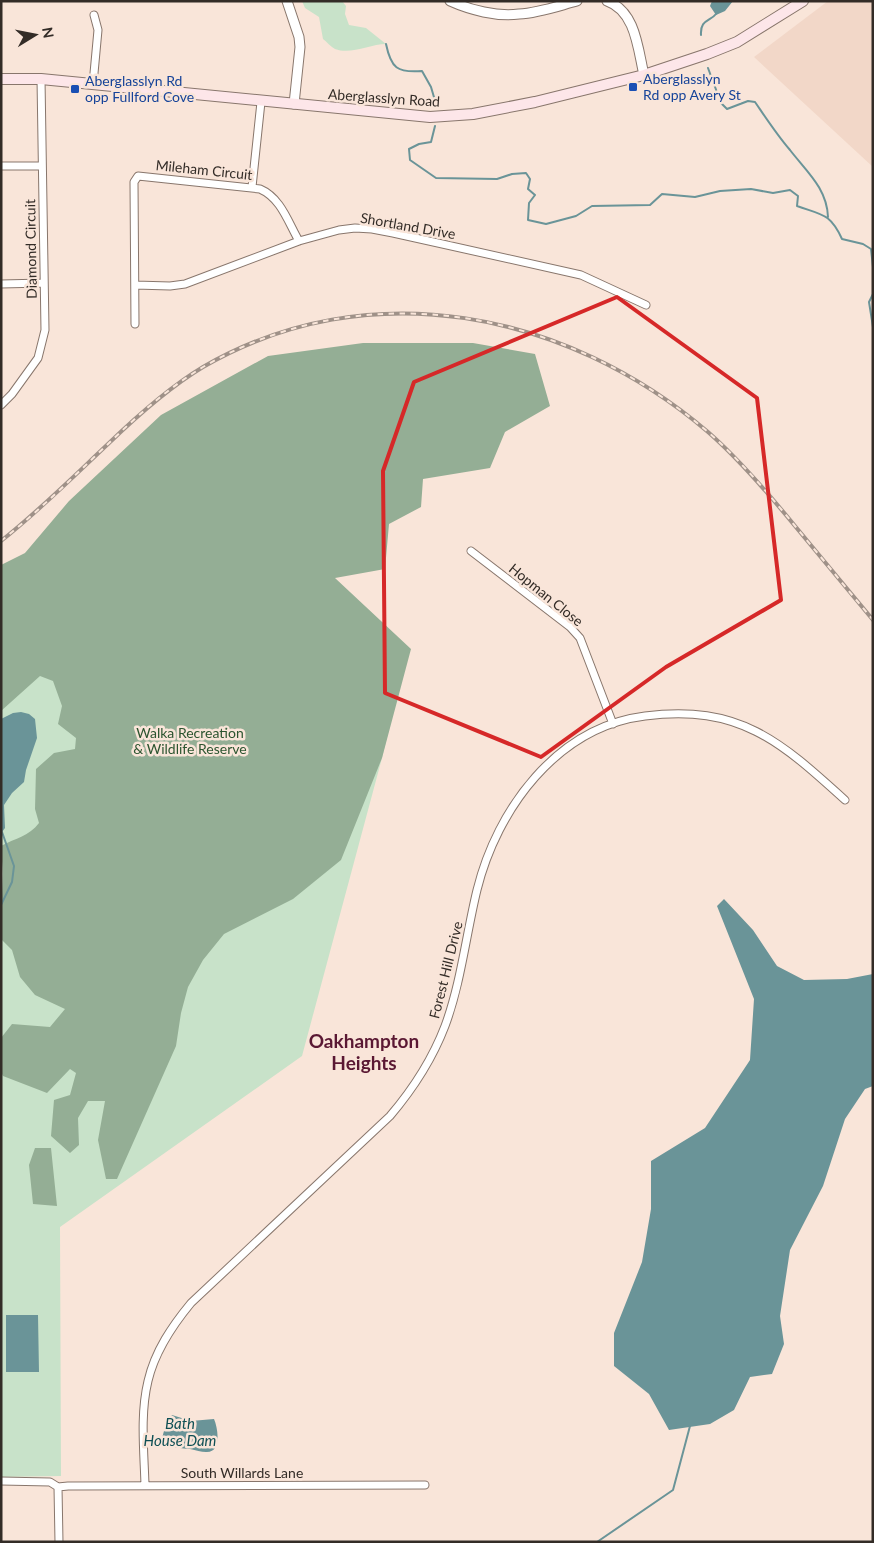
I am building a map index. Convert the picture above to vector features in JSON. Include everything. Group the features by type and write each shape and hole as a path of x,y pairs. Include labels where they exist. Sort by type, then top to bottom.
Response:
{"main road":[{"name":"Aberglasslyn Road","path":"1,79 41,79 261,102 430,117 473,114 535,102 644,75 707,54 738,42 803,1"}],"street":[{"path":"287,1 299,37 300,47 294,104"},
{"path":"450,1 471,9 498,14 518,15 577,1"},
{"path":"607,1 620,4 629,20 644,75"},
{"path":"92,84 98,30 94,14"},
{"name":"Diamond Circuit","path":"1,404 12,394 38,358 45,330 41,79"},
{"path":"252,187 261,102"},
{"path":"1,166 42,166"},
{"name":"Mileham Circuit","path":"135,324 134,182 138,176 252,187 266,191 277,201 299,241"},
{"name":"Shortland Drive","path":"135,285 170,286 184,284 299,241 339,230 354,228 372,229 517,260 581,276 646,305"},
{"path":"1,284 44,283"},
{"name":"Hopman Close","path":"471,551 570,627 580,638 613,724"},
{"name":"Forest Hill Drive","path":"145,1485 144,1420 148,1380 172,1325 190,1303 390,1116 428,1064 445,1027 478,888 492,846 513,806 536,776 554,757 579,739 613,724 639,717 681,713 702,715 731,721 777,742 803,762 845,800"},
{"name":"South Willards Lane","path":"1,1481 50,1482 58,1487 145,1485 425,1485"},
{"path":"58,1487 59,1542"}],"highlighted area":[{"path":"617,297 757,398 781,600 666,667 541,757 385,693 383,471 414,382"}],"shaded area":[{"path":"828,1 873,1 873,167 754,57"}],"green space":[{"path":"302,1 342,1 346,6 345,14 349,25 366,28 386,44 347,51 335,49 323,39 319,17 305,8"},
{"name":"Walka Recreation & Wildlife Reserve","path":"363,343 473,343 535,354 550,406 505,432 490,468 423,479 421,507 389,524 385,569 335,578 411,649 382,758 341,860 293,899 224,934 203,960 188,987 181,1013 176,1046 117,1179 106,1179 98,1140 105,1101 88,1101 78,1118 79,1145 70,1153 51,1136 54,1100 70,1095 76,1073 70,1069 47,1093 3,1076 1,1072 1,1038 12,1024 50,1027 65,1009 35,995 20,977 12,950 1,939 3,874 1,846 27,834 39,823 35,809 36,769 54,753 75,749 76,738 58,724 62,706 53,681 40,676 1,711 1,565 25,553 69,501 161,415 268,356"},
{"name":"Walka Recreation & Wildlife Reserve","path":"1,573 404,667 382,758 302,1056 60,1227 61,1476 1,1477"},
{"path":"35,1148 51,1148 57,1206 33,1204 29,1165"}],"water":[{"path":"712,1 733,1 725,11 716,15 710,6"},
{"path":"13,713 29,714 35,719 37,738 24,782 12,793 4,805 5,828 2,832 1,719"},
{"path":"724,899 753,930 777,966 804,980 847,979 873,974 873,1086 865,1089 845,1119 823,1186 790,1250 780,1316 784,1344 772,1374 750,1377 734,1410 710,1424 669,1430 649,1394 614,1366 614,1333 642,1262 651,1209 651,1161 705,1128 750,1060 754,999 717,906"},
{"path":"6,1315 38,1315 39,1372 6,1372"},
{"name":"Bath House Dam","path":"172,1415 191,1421 214,1419 218,1439 215,1449 204,1452 178,1448 167,1444 162,1438 166,1424"}],"waterway":[{"path":"701,35 704,23 717,13"},
{"path":"386,44 390,59 396,67 407,71 422,71 431,87 436,104"},
{"path":"708,68 721,103 727,109 748,101 755,102 815,180 824,197 828,217"},
{"path":"435,126 431,142 419,144 409,149 410,160 436,178 497,179 512,174 526,173 530,179 528,189 535,195 529,203 528,220 546,224 576,216 592,206 650,205 662,194 695,197 720,191 751,189 773,193 790,190 798,196 797,206 824,216 838,230 842,239 863,244 871,249 873,267"},
{"path":"873,294 869,302 873,327"},
{"path":"1,905 12,882 14,866 2,832"},
{"path":"597,1542 673,1490 690,1426"}],"railway":[{"path":"1,541 165,393 203,367 267,337 332,320 398,313 464,318 530,333 593,357 652,391 708,432 775,501 873,620"}],"place":[{"name":"Aberglasslyn Rd opp Avery St","path":"633,87"},
{"name":"Aberglasslyn Rd opp Fullford Cove","path":"75,89"}],"district":[{"name":"Oakhampton Heights","path":"364,1052"}]}
